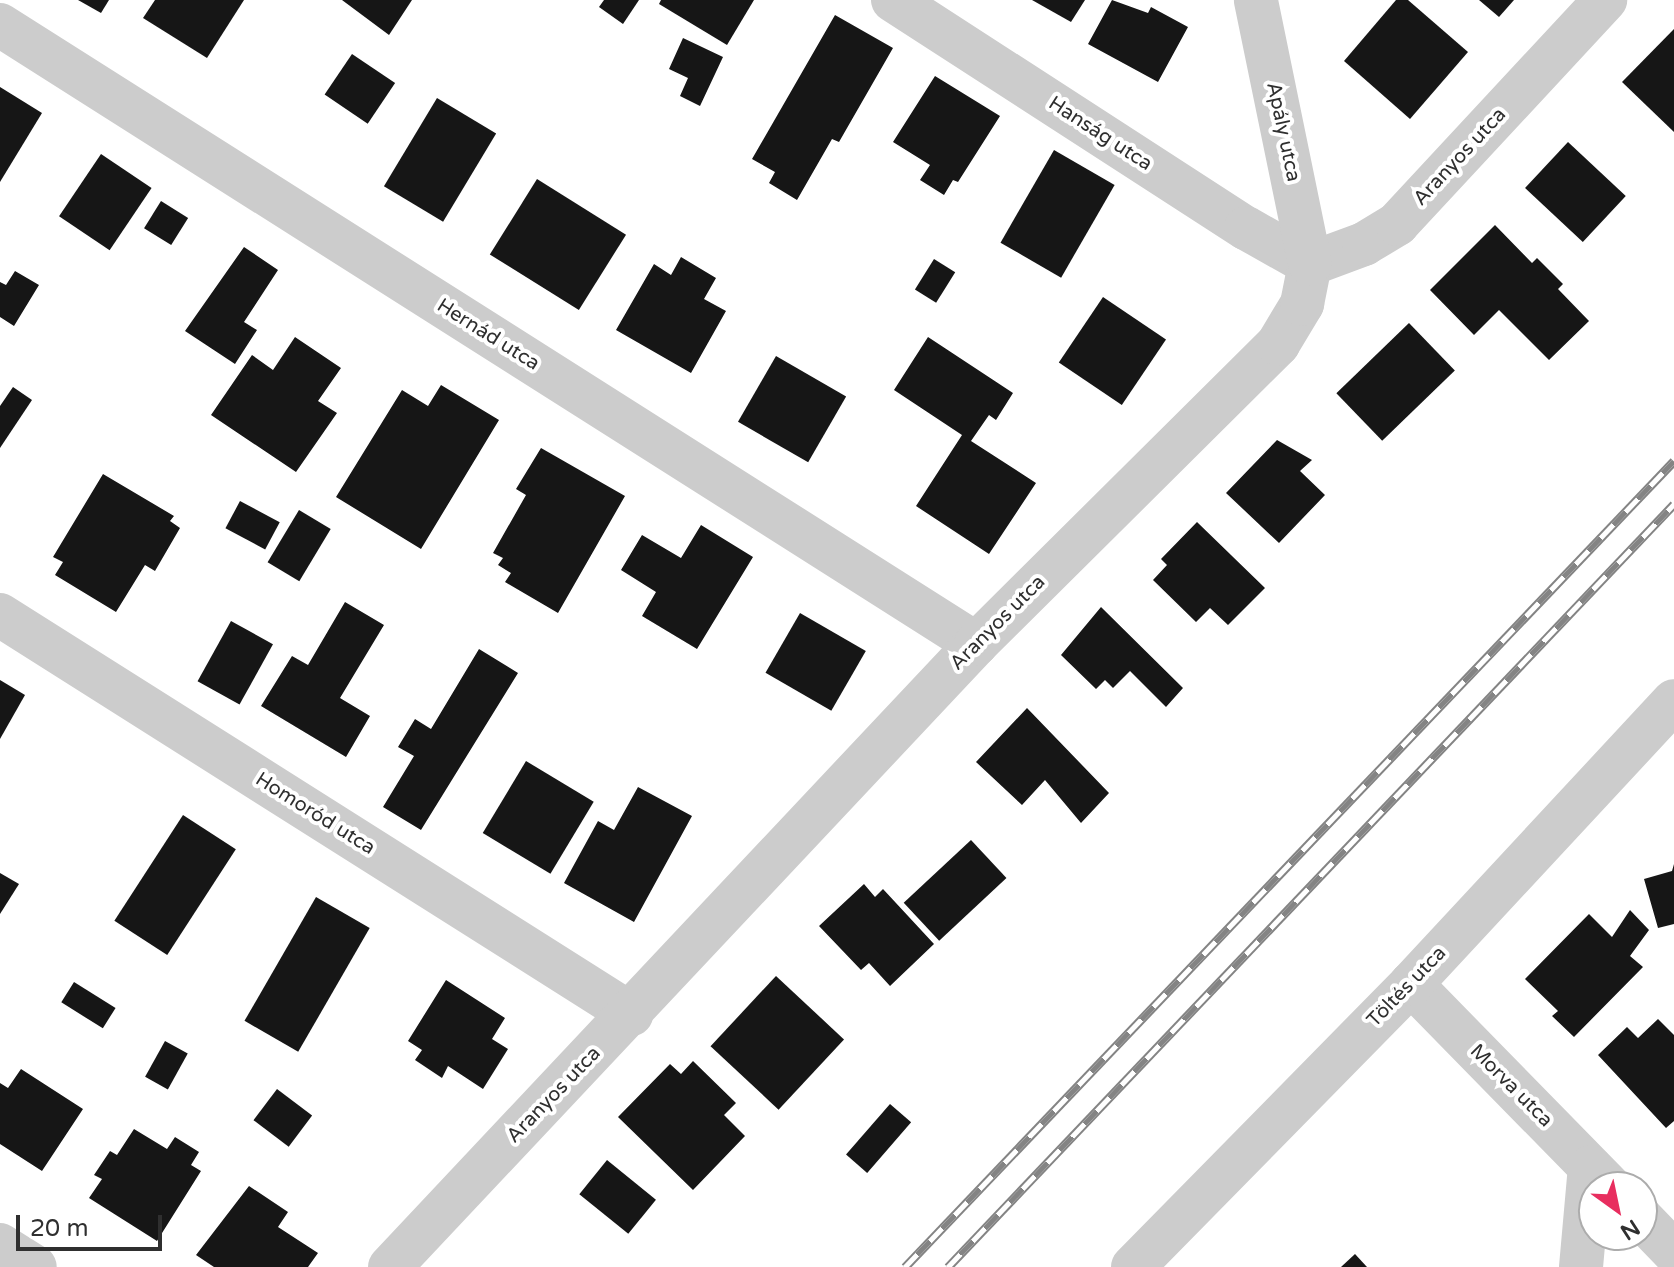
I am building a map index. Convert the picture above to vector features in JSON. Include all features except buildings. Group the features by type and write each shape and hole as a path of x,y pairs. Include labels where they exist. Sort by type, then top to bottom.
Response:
{"street":[{"name":"Hanság utca","path":"893,0 1246,228 1310,264"},
{"name":"Apály utca","path":"1256,0 1310,264"},
{"name":"Aranyos utca","path":"390,1267 976,644 1278,344 1302,304 1310,264 1364,244 1397,224 1605,0"},
{"name":"Hernád utca","path":"0,25 976,644"},
{"name":"Homoród utca","path":"0,615 631,1014"},
{"name":"Töltés utca","path":"1133,1267 1411,984 1674,701"},
{"name":"Morva utca","path":"1411,984 1594,1171"},
{"path":"1658,1236 1674,1252"},
{"path":"0,1245 35,1267"}],"railway":[{"path":"905,1267 1674,461"},
{"path":"948,1267 1674,504"}]}
